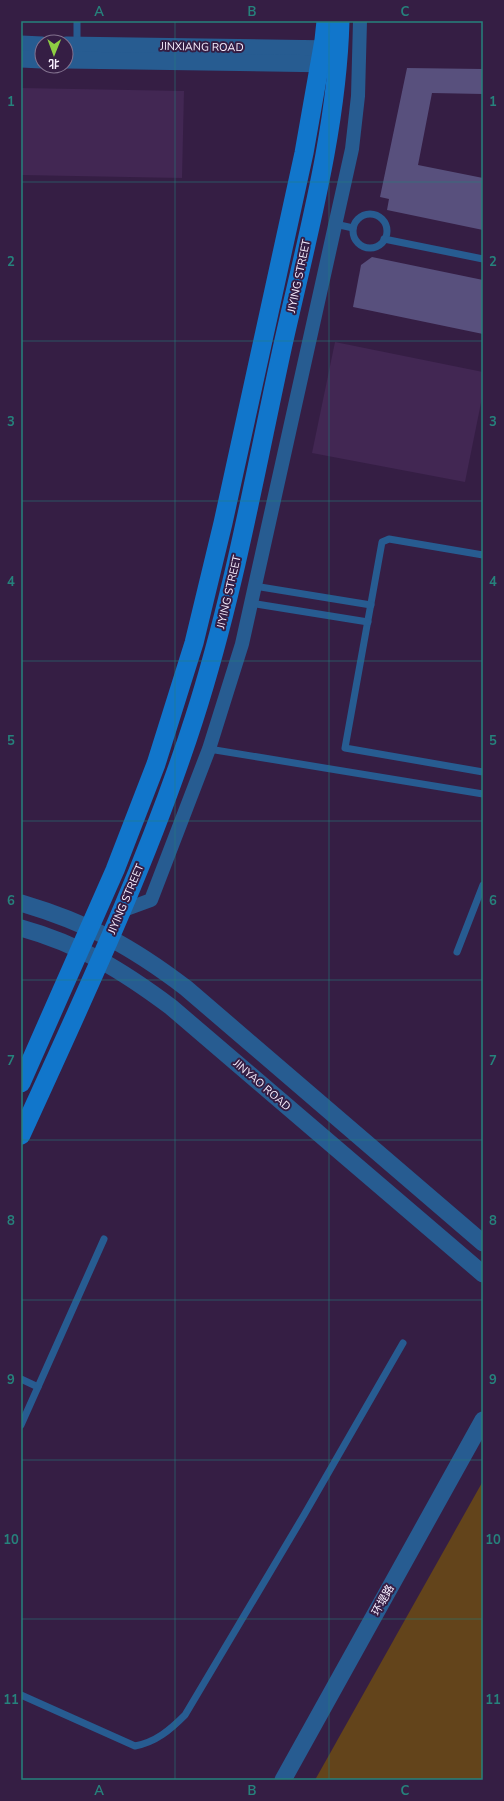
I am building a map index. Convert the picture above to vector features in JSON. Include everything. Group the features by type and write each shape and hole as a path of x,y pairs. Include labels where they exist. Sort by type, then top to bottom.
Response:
{"main road":[{"name":"JIYING STREET","path":"21,1135 135,878 176,771 215,649 244,528 325,157 329,57 326,21"},
{"name":"JIYING STREET","path":"21,1083 115,870 156,764 194,643 223,523 304,153 340,21"}],"street":[{"path":"318,21 329,57"},
{"path":"121,911 151,900 209,749 242,644 352,149 358,96 360,21"},
{"path":"21,44 34,44"},
{"name":"JINXIANG ROAD","path":"74,45 329,57"},
{"name":"JINXIANG ROAD","path":"74,60 329,57"},
{"path":"21,59 34,60"},
{"path":"21,903 90,927 145,958 186,988 483,1243"},
{"name":"JINYAO ROAD","path":"21,928 80,949 100,959 132,978 171,1007 483,1274"},
{"name":"环堤路","path":"283,1780 483,1420"}],"lane":[{"path":"74,37 78,21"},
{"path":"364,215 376,215 384,223 386,234 384,239 375,247 364,247 355,239 353,228 355,222 364,215"},
{"path":"335,224 353,228"},
{"path":"384,239 483,259"},
{"path":"483,555 389,539 382,542 345,748 483,772"},
{"path":"254,586 371,605"},
{"path":"250,603 368,622"},
{"path":"209,749 483,794"},
{"path":"457,952 483,885"},
{"path":"21,1425 104,1239"},
{"path":"21,1695 135,1746 146,1744 172,1729 185,1716 300,1522 402,1343"},
{"path":"21,1379 38,1387"}],"shaded area":[{"path":"21,88 184,91 182,178 21,175"},
{"path":"335,342 483,372 483,393 465,482 312,453"},
{"path":"483,1481 483,1780 315,1780"}],"building":[{"path":"407,68 483,69 483,94 432,93 418,165 483,178 483,230 387,210 389,199 380,197"},
{"path":"372,257 483,280 483,334 353,307 361,265"}]}
